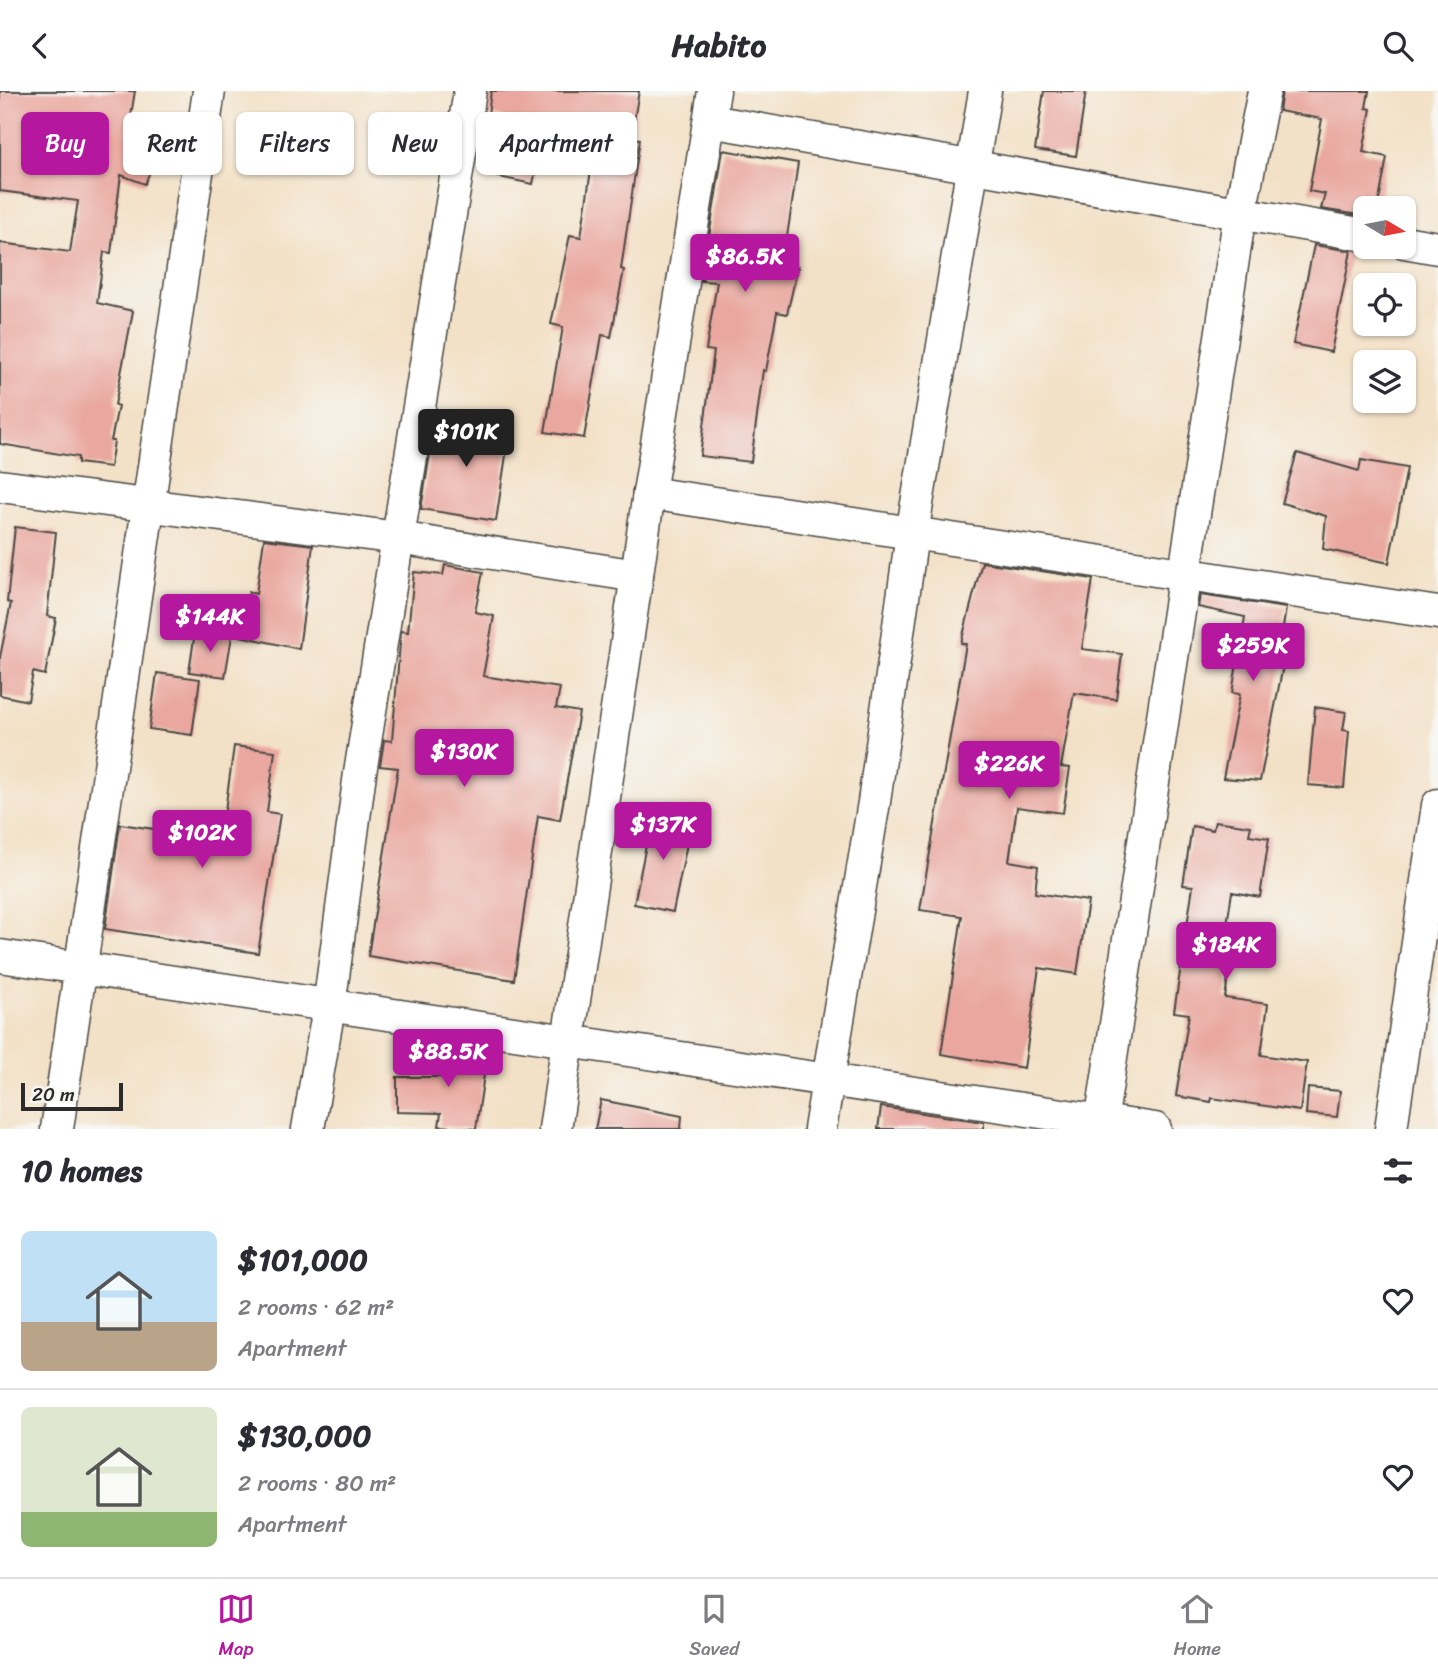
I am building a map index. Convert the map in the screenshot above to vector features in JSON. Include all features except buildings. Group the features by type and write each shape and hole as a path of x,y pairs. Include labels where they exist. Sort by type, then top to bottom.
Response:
{"street":[{"path":"57,1129 209,91"},
{"path":"307,1129 329,1007 360,773 470,91"},
{"path":"820,1129 874,802 912,534 985,91"},
{"path":"1101,1125 1188,573 1240,213 1264,91"},
{"path":"555,1129 649,493 712,106 973,167 1353,234"},
{"path":"1416,244 1438,247"},
{"path":"0,486 398,538 637,576"},
{"path":"649,493 1438,613"},
{"path":"1391,1129 1438,805"},
{"path":"0,956 828,1080 1101,1125 1156,1129"}]}
